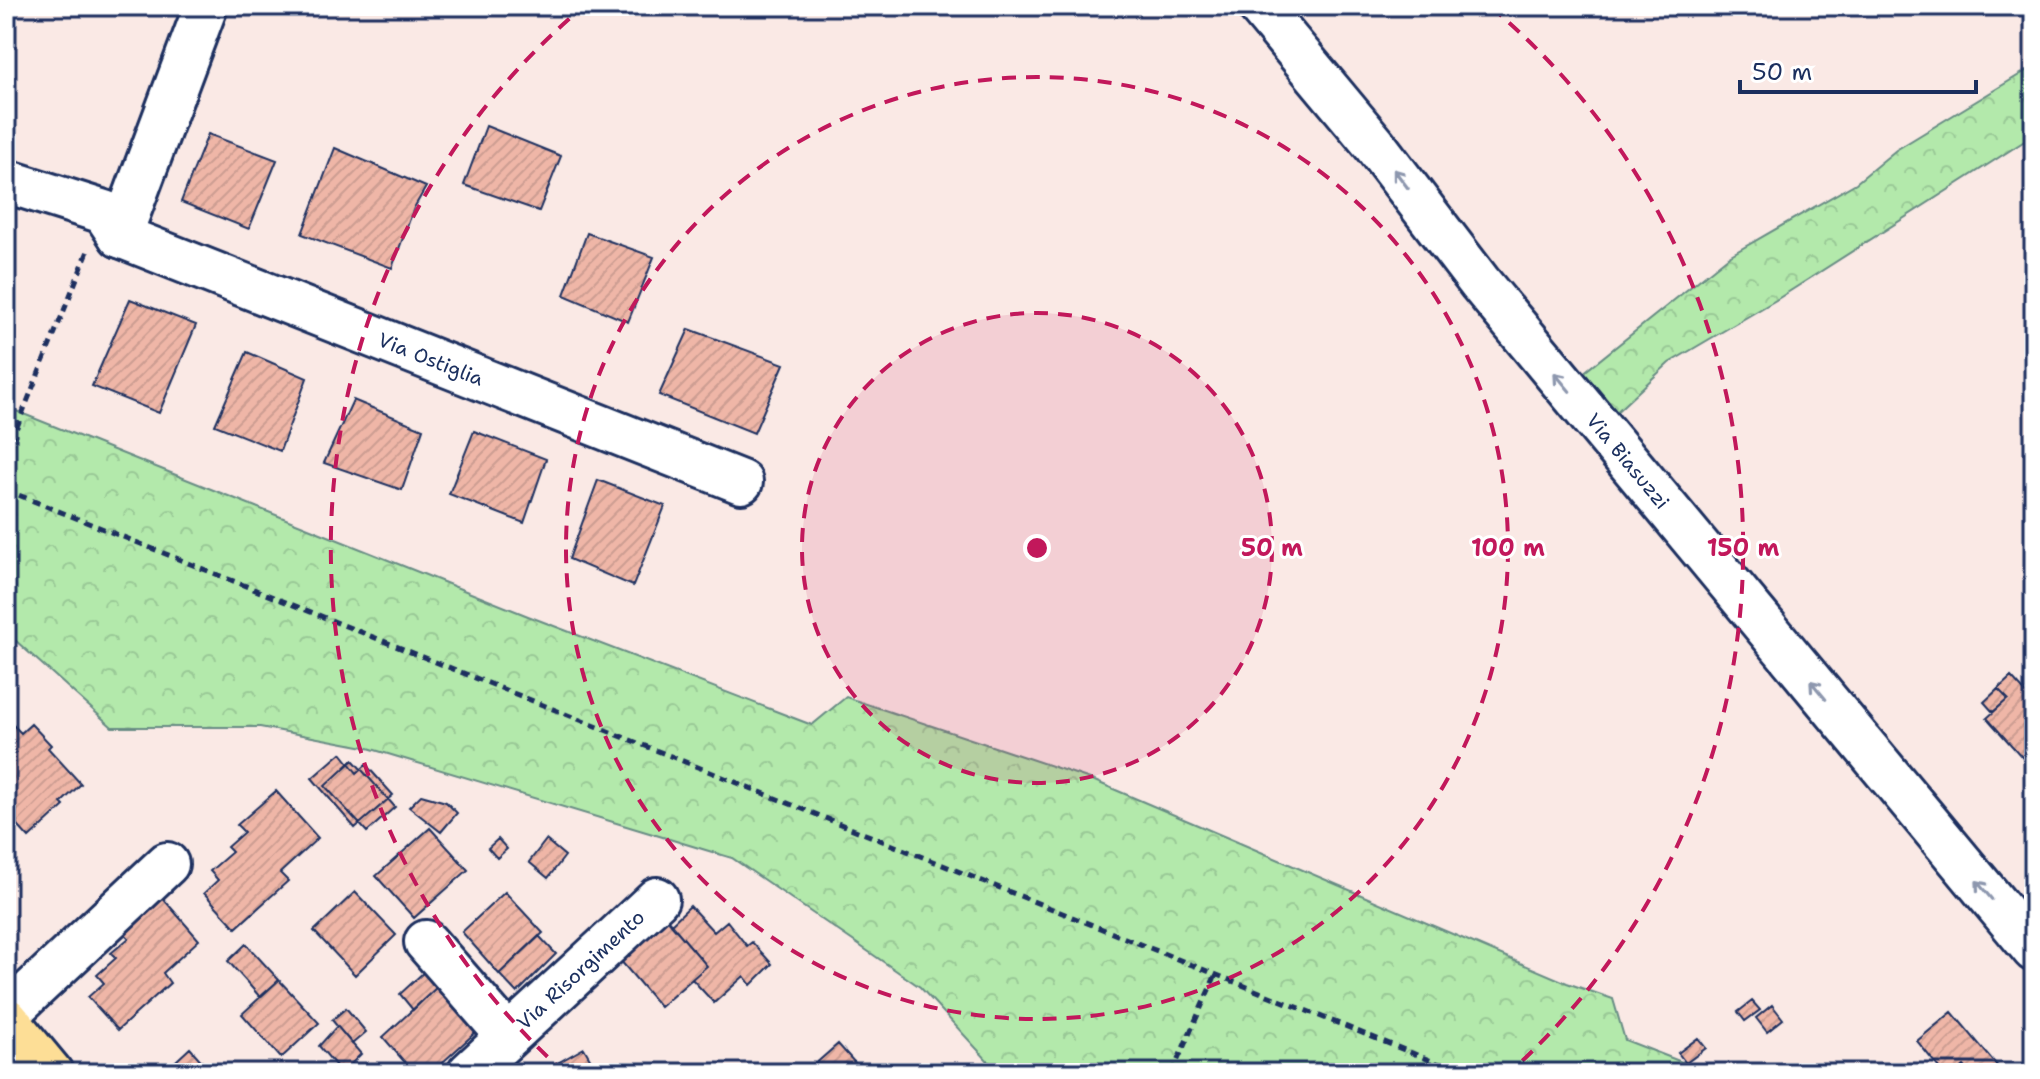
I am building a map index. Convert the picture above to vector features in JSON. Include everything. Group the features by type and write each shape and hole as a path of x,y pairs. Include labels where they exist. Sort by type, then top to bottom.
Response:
{"main road":[{"path":"6,1018 50,1073"}],"street":[{"path":"112,224 206,6"},
{"name":"Via Biasuzzi","path":"1259,6 1366,133 1480,283 2034,950"},
{"name":"Via Ostiglia","path":"6,181 741,482"},
{"path":"6,1018 167,864"},
{"name":"Via Risorgimento","path":"469,1073 657,899"},
{"path":"426,942 508,1036"}],"path":[{"path":"6,454 112,224"},
{"path":"6,490 1462,1073"},
{"path":"1172,1073 1216,974"}],"green space":[{"path":"2034,66 2034,135 1776,300 1669,363 1611,417 1577,378 1729,256 1856,183 1896,150"},
{"path":"6,407 528,616 812,725 846,697 1090,779 1567,983 1613,999 1625,1040 1710,1073 999,1073 920,987 732,858 365,747 260,727 112,727 6,632"}],"building":[{"path":"486,126 561,156 539,211 464,185"},
{"path":"208,134 277,160 249,229 181,202"},
{"path":"335,148 426,187 414,208 392,268 302,234"},
{"path":"587,233 654,257 628,322 564,295"},
{"path":"130,299 196,325 159,413 92,386"},
{"path":"689,329 784,364 754,433 659,395"},
{"path":"247,352 307,378 280,451 215,425"},
{"path":"353,400 423,429 402,490 324,463"},
{"path":"474,431 546,459 524,523 449,494"},
{"path":"598,480 665,506 633,586 569,559"},
{"path":"2011,677 2034,702 2034,762 2030,766 1987,718 2008,699 1998,689"},
{"path":"1998,689 2008,699 1993,712 1984,702"},
{"path":"12,724 21,733 31,724 81,784 61,803 64,806 29,838 9,816 6,819 6,729"},
{"path":"341,753 357,773 366,765 393,795 355,828 312,778"},
{"path":"353,760 395,807 367,832 325,786"},
{"path":"276,791 318,838 280,873 288,881 236,928 204,893 218,880 210,871 232,852 227,847 244,832 237,825"},
{"path":"421,795 446,802 457,813 441,832 409,807"},
{"path":"430,828 468,870 414,918 376,876"},
{"path":"498,839 507,849 497,858 488,848"},
{"path":"546,840 565,856 548,878 529,862"},
{"path":"355,892 396,935 355,975 314,931"},
{"path":"505,892 543,933 499,974 462,932"},
{"path":"160,895 199,940 163,973 170,983 118,1030 88,997 104,983 97,975 116,958 111,953 129,938 121,930"},
{"path":"690,906 714,932 727,921 747,946 752,942 772,964 751,985 744,976 714,1003 692,979 707,966 671,924"},
{"path":"667,919 707,966 660,1007 620,960"},
{"path":"539,936 556,954 517,993 499,974"},
{"path":"246,944 279,980 260,997 228,961"},
{"path":"424,972 437,987 413,1010 400,994"},
{"path":"279,980 319,1023 281,1058 242,1014"},
{"path":"437,987 476,1032 431,1073 414,1073 383,1037"},
{"path":"1752,1001 1760,1010 1745,1021 1738,1012"},
{"path":"1772,1005 1783,1019 1767,1032 1756,1018"},
{"path":"346,1008 366,1032 352,1044 332,1020"},
{"path":"1952,1012 2000,1069 1995,1073 1970,1073 1964,1066 1956,1073 1943,1073 1917,1041"},
{"path":"337,1026 361,1054 342,1073 319,1046"},
{"path":"1698,1038 1706,1048 1686,1063 1678,1053"},
{"path":"838,1044 864,1073 805,1073"},
{"path":"190,1048 212,1073 163,1073"},
{"path":"584,1048 592,1062 588,1064 593,1073 540,1073"}]}
